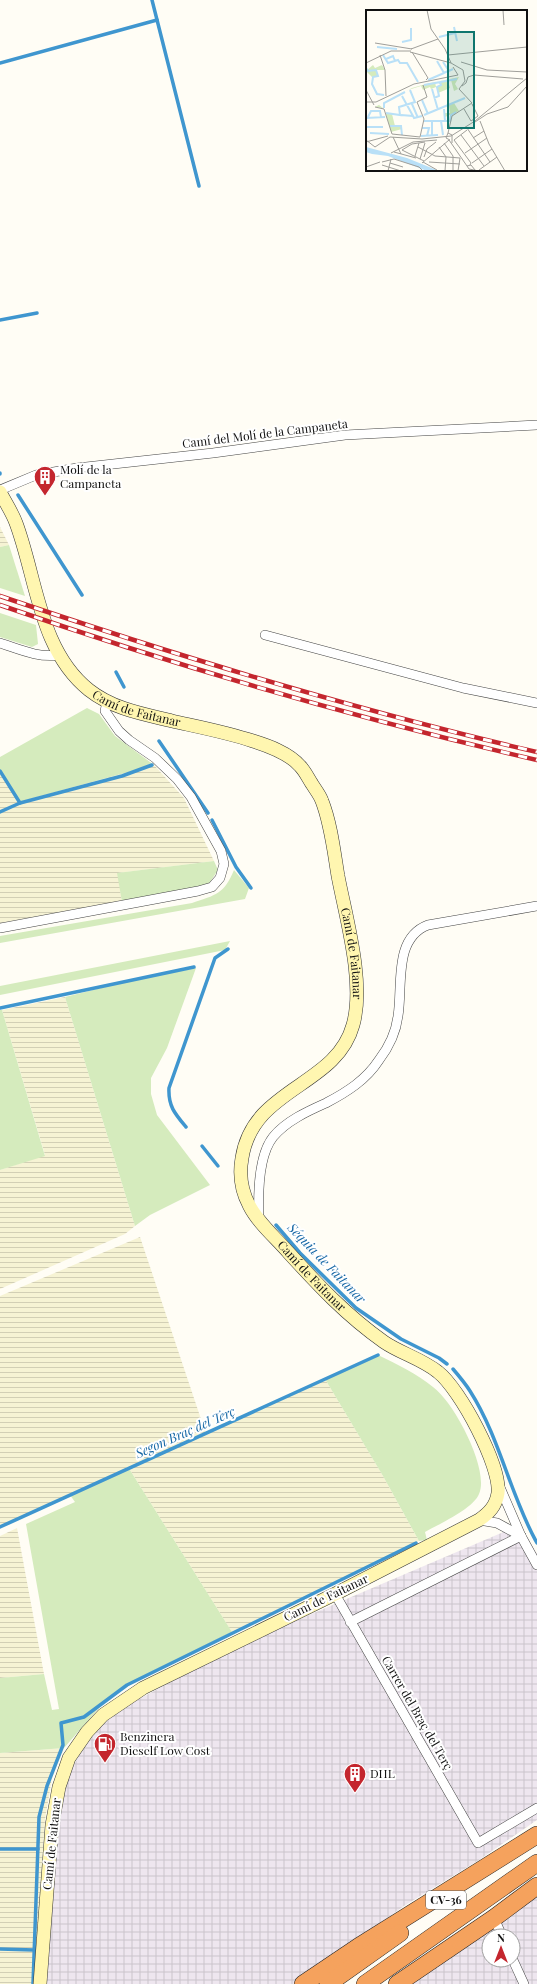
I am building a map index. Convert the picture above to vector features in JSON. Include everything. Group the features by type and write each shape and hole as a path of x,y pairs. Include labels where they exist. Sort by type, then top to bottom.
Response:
{"highway":[{"path":"303,1984 358,1946 537,1836"},
{"name":"CV-36","path":"328,1984 537,1836"},
{"name":"CV-36","path":"365,1984 537,1863"},
{"path":"397,1984 411,1978 537,1886"}],"street":[{"name":"Camí del Molí de la Campaneta","path":"0,491 36,475 77,468 214,453 346,435 537,425"},
{"name":"Camí de Faitanar","path":"0,491 15,521 49,636 58,655 87,689 107,702 139,713 229,733 272,747 300,765 322,800 332,840 355,963 357,1004 353,1026 344,1047 326,1067 295,1087 259,1118 249,1132 240,1171 242,1188 248,1204 260,1221 340,1308 386,1343 437,1371 451,1386 472,1416 498,1482 495,1503 490,1511 479,1520 335,1594 143,1688 104,1715 78,1744 63,1773 54,1807 40,1984"},
{"path":"265,636 464,688 537,703"},
{"path":"0,643 48,657 58,655"},
{"path":"0,928 198,891 212,887 220,878 224,864 221,851 191,797 168,768 119,731 105,711 107,702"},
{"path":"260,1221 259,1203 264,1159 273,1138 285,1126 356,1086 374,1068 387,1050 393,1036 398,1016 402,965 405,949 411,935 419,928 428,924 537,906"},
{"path":"498,1482 521,1536 537,1565"},
{"path":"479,1520 497,1523 521,1536"},
{"path":"350,1622 521,1536"},
{"name":"Carrer del Braç del Terç","path":"335,1594 478,1843 537,1808"},
{"path":"494,1918 498,1928"},
{"path":"517,1968 524,1984"}],"shaded area":[{"path":"0,527 9,545 0,547"},
{"path":"154,765 184,798 214,861 118,873 122,902 0,923 0,772 19,802"},
{"path":"65,997 135,1226 125,1234 0,1289 0,1170 45,1155 2,1010"},
{"path":"140,1237 206,1434 325,1379 383,1476 419,1541 232,1632 128,1467 0,1527 0,1296"},
{"path":"520,1525 537,1554 537,1820 479,1860 404,1906 296,1984 45,1984 63,1785 81,1752 100,1727 124,1707 246,1642"},
{"path":"17,1528 44,1674 0,1678 0,1536"},
{"path":"64,1748 52,1778 45,1820 34,1984 0,1984 0,1753"},
{"path":"537,1897 537,1984 410,1984 481,1933 481,1968 521,1968 521,1928 489,1928"}],"green space":[{"path":"9,545 25,596 0,588 0,547"},
{"path":"0,613 36,625 38,644 32,647 0,637"},
{"path":"87,708 99,714 115,736 154,765 19,802 0,772 0,757"},
{"path":"214,861 218,870 206,888 122,902 117,873"},
{"path":"234,870 249,888 245,899 0,943 0,936 192,903 207,898 223,889"},
{"path":"230,941 225,950 0,995 0,986"},
{"path":"196,968 167,1048 151,1078 151,1094 157,1115 210,1185 150,1215 135,1226 65,997 125,982"},
{"path":"0,1010 2,1010 45,1156 0,1170"},
{"path":"378,1355 420,1378 441,1395 460,1421 475,1454 479,1469 481,1483 476,1500 463,1511 425,1532 427,1540 419,1541 383,1476 325,1379"},
{"path":"128,1467 232,1632 135,1680 105,1701 64,1748 0,1753 0,1678 44,1674 52,1710 59,1709 26,1524 75,1502 70,1495"}],"waterway":[{"path":"152,0 199,186"},
{"path":"0,63 157,20"},
{"path":"0,320 37,313"},
{"name":"Séquia de Faitanar","path":"18,495 82,595"},
{"name":"Séquia de Faitanar","path":"116,672 124,687"},
{"name":"Séquia de Faitanar","path":"159,741 208,813"},
{"path":"0,771 20,803 122,776 152,765"},
{"path":"0,812 20,803"},
{"name":"Séquia de Faitanar","path":"212,820 236,867 251,888"},
{"name":"Séquia de Faitanar","path":"186,1127 171,1105 169,1088 215,958 228,949"},
{"path":"0,1008 194,967"},
{"name":"Séquia de Faitanar","path":"202,1146 218,1166"},
{"name":"Séquia de Faitanar","path":"276,1225 300,1253 356,1308 401,1339 439,1358 447,1364"},
{"name":"Segon Braç del Terç","path":"0,1527 378,1355"},
{"name":"Séquia de Faitanar","path":"453,1369 468,1388 480,1409 497,1447 519,1506 537,1543"},
{"path":"33,1984 39,1817 47,1786 63,1745 61,1723 84,1717 127,1685 416,1543"},
{"path":"0,1849 38,1849"},
{"path":"0,1949 34,1950"}],"railway":[{"path":"0,596 133,640 267,681 469,736 537,752"},
{"path":"0,605 133,649 266,690 401,727 537,760"}],"place":[{"name":"Molí de la Campaneta","path":"45,496"},
{"name":"Benzinera Dieself Low Cost","path":"105,1764"},
{"name":"DHL","path":"355,1794"}]}
